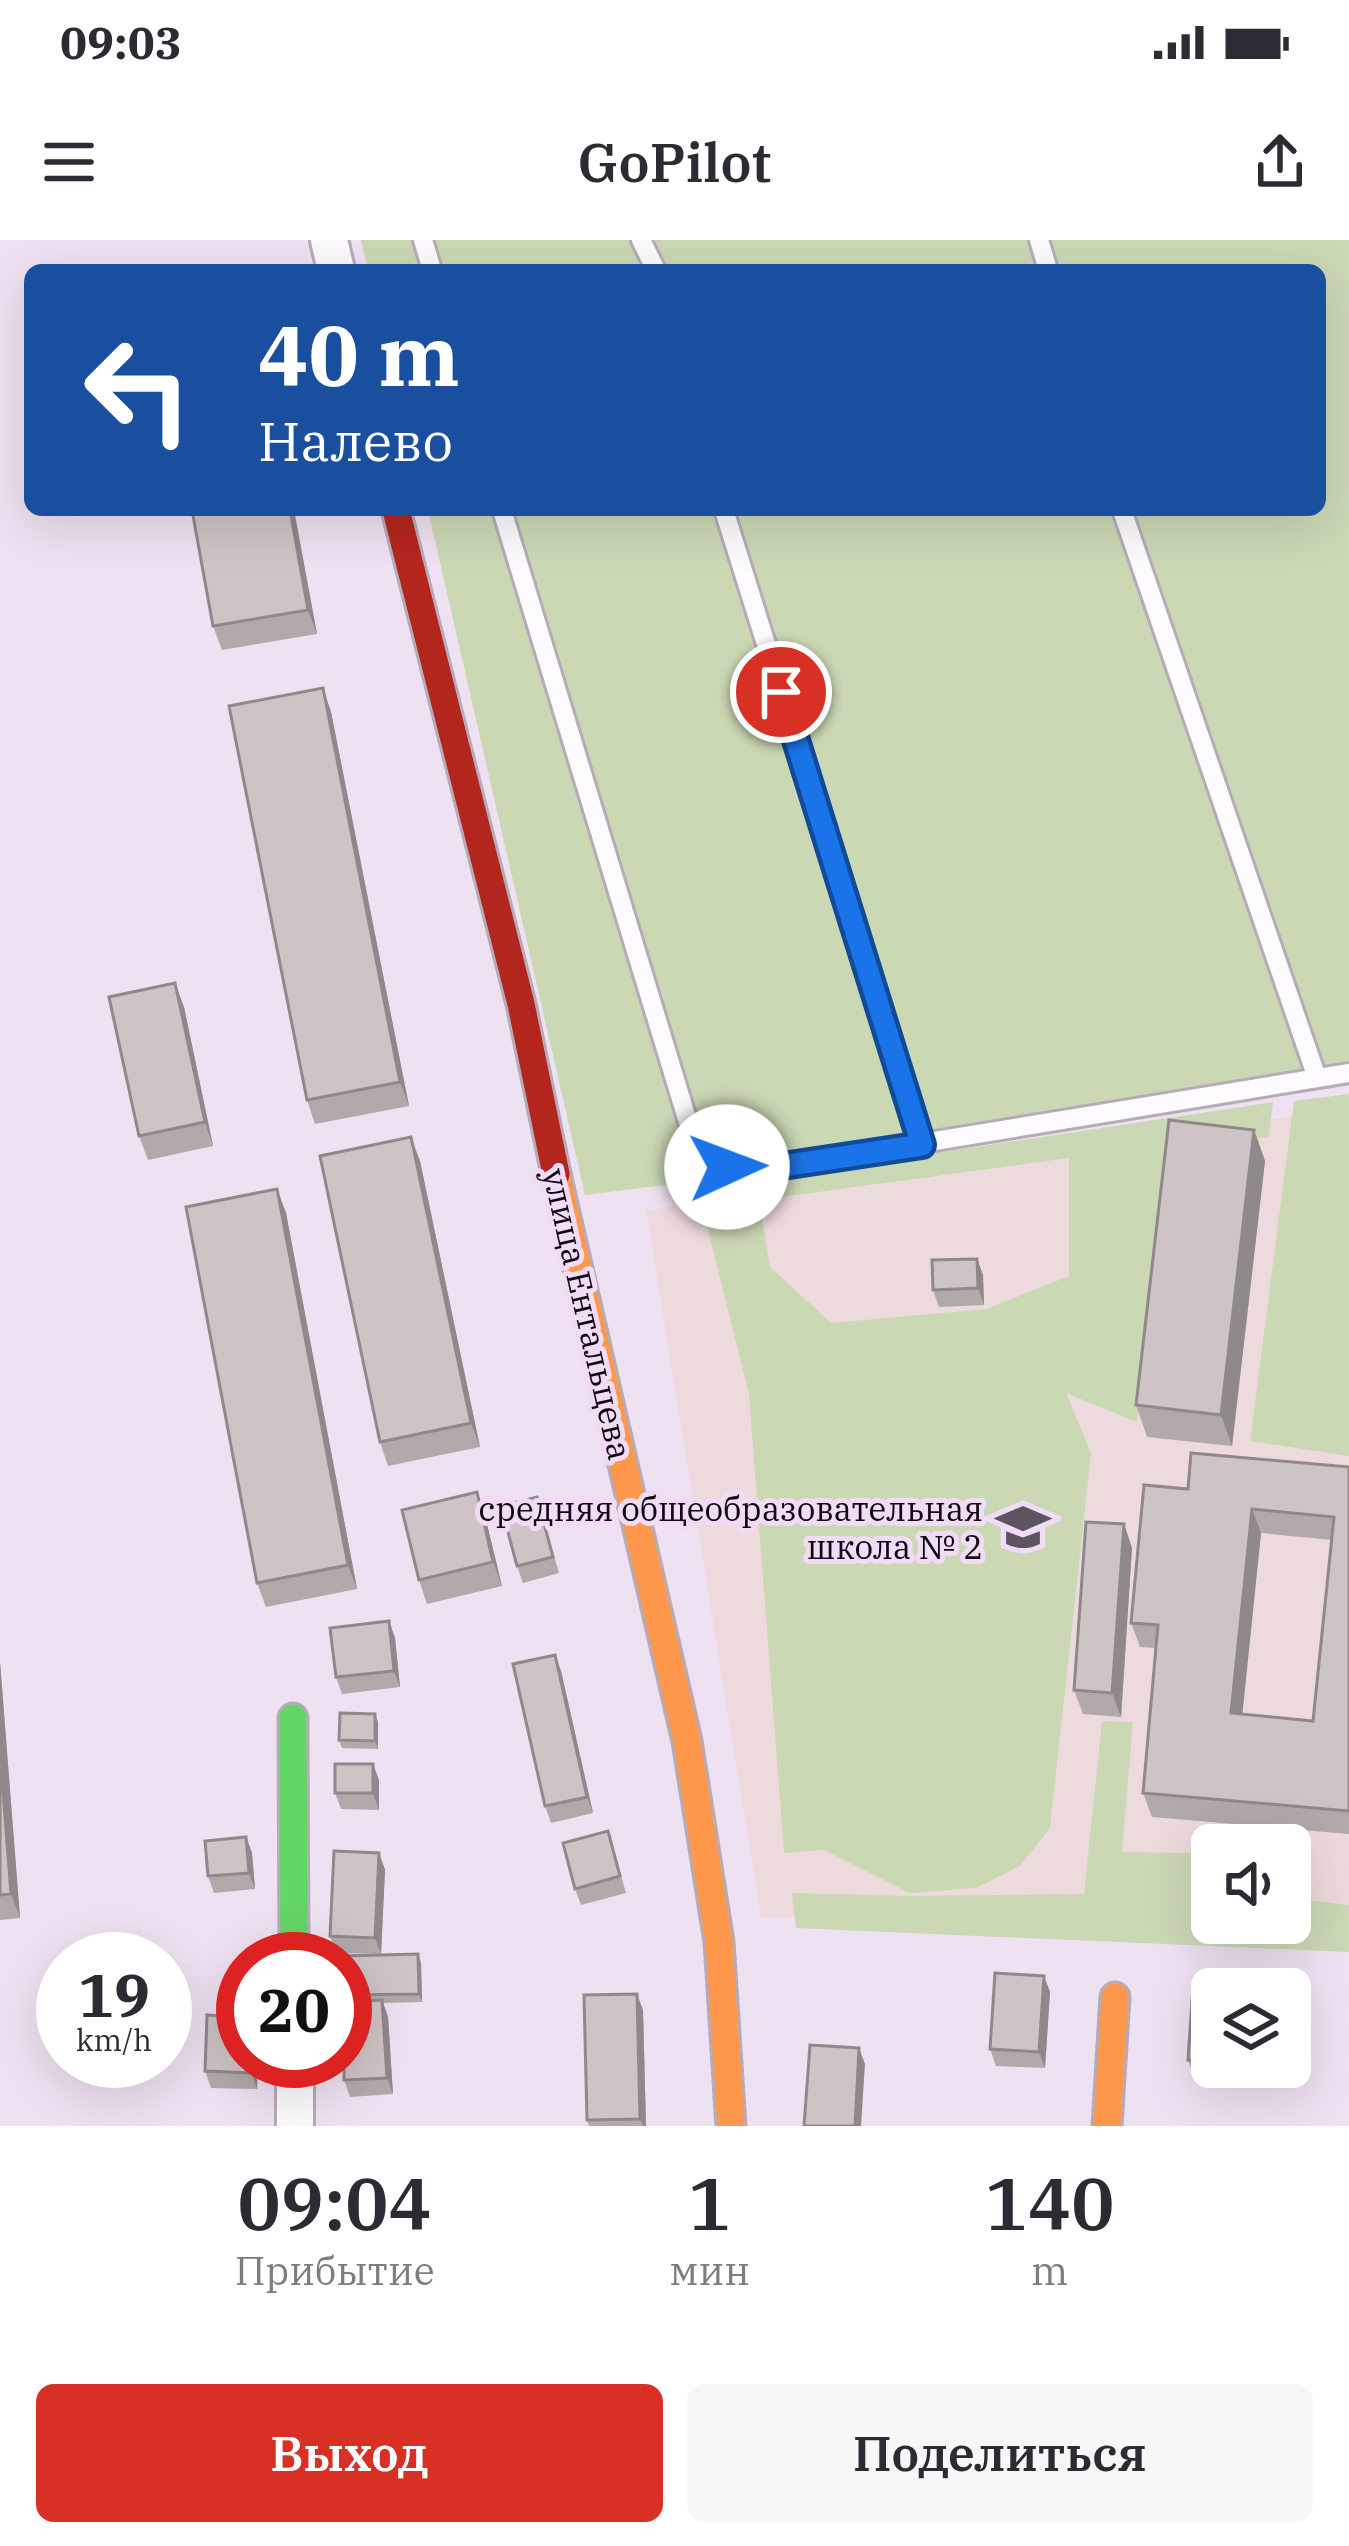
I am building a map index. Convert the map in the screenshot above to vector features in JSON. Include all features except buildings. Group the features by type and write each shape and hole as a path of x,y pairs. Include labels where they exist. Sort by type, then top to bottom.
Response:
{"street":[{"name":"улица Ентальцева","path":"398,516 520,1004 580,1287 687,1741 719,1942 731,2126"},
{"path":"293,1718 294,1932"},
{"path":"1107,2126 1115,1997"},
{"path":"295,2088 295,2126"}],"lane":[{"path":"504,516 695,1145 727,1167 776,1167 922,1145 1349,1072"},
{"path":"726,516 922,1145"},
{"path":"1124,516 1317,1078"}],"shaded area":[{"name":"средняя общеобразовательная школа № 2","path":"1349,1108 1349,1935 1311,1934 1311,1824 1191,1824 1191,1930 761,1917 646,1210"}],"green space":[{"path":"361,240 1349,240 1349,1084 776,1171 585,1195 429,516 1326,516 1326,264 367,264"},
{"path":"1349,1094 1349,1456 1250,1441 1294,1101"},
{"path":"1273,1102 1269,1137 1173,1144 1137,1422 1066,1393 1091,1453 1050,1828 1020,1866 976,1888 910,1893 824,1850 784,1853 749,1394 698,1189","holes":["1069,1158 1069,1276 987,1309 831,1323 770,1267 759,1200"]},
{"path":"1102,1721 1133,1722 1122,1852 1191,1853 1191,1944 1311,1944 1311,1900 1349,1905 1349,1952 796,1928 792,1893 908,1896 1084,1894"}],"traffic: fast":[{"path":"293,1718 294,1932"}],"traffic: slow":[{"path":"556,1174 687,1741 719,1942 731,2126"},
{"path":"1107,2126 1115,1997"}],"traffic: jam":[{"path":"398,516 521,1004 556,1174"}],"place":[{"name":"средняя общеобразовательная школа № 2","path":"1023,1527"}],"route":[{"path":"727,1167 776,1167 922,1145 781,692"}]}
